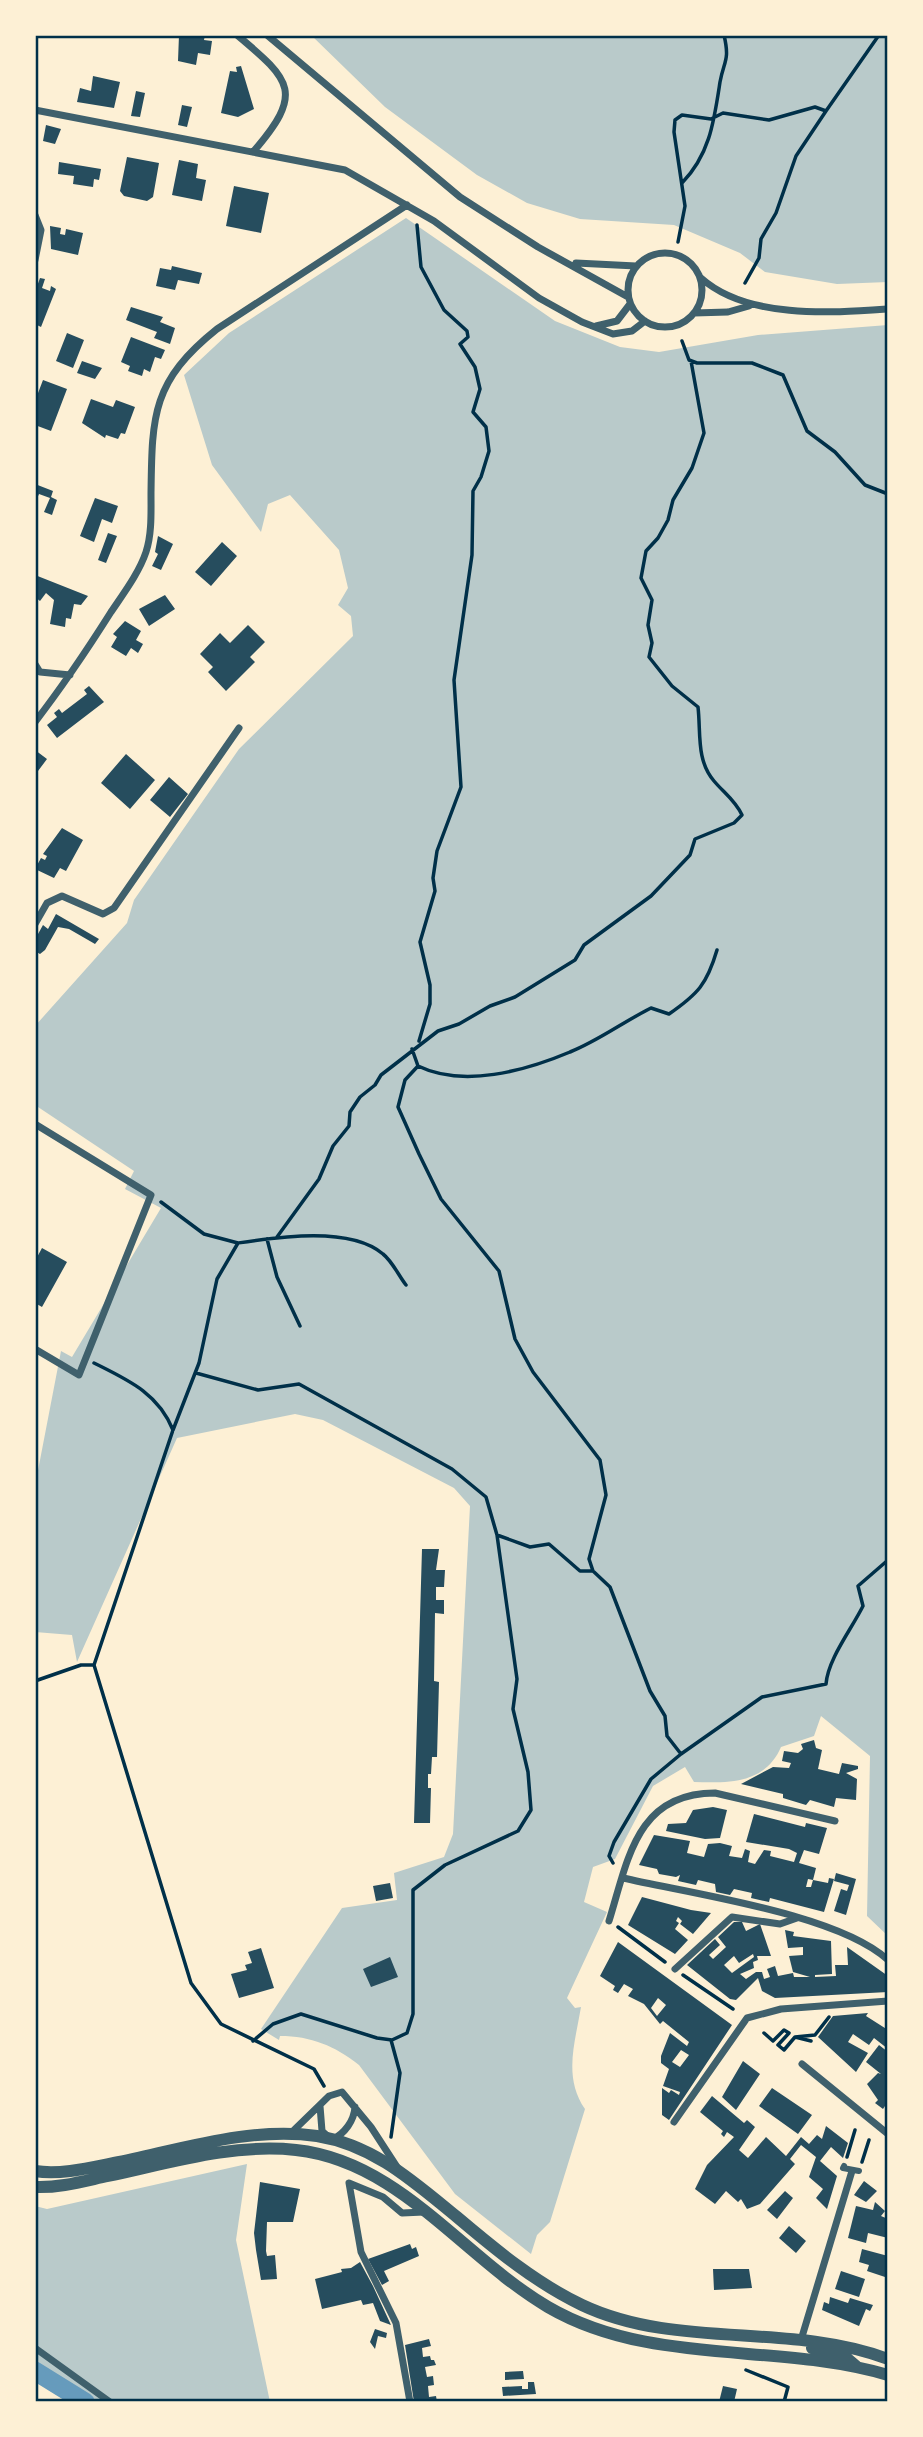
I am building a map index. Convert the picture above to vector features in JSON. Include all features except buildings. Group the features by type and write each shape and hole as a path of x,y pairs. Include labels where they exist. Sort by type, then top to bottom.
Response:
{"street":[{"path":"236,35 274,66 286,91 282,115 253,152"},
{"path":"267,35 460,197 538,247 572,263 629,300 645,321 663,327 675,326 694,313 701,298 700,278"},
{"path":"35,110 345,170 414,209 539,298 592,327 613,334 632,331 645,321"},
{"path":"35,723 128,586 146,552 150,519 152,442 158,399 170,376 190,352 217,329 407,205"},
{"path":"35,215 41,230 35,260"},
{"path":"592,327 617,321 629,300 629,280 636,266 652,255 671,253 691,262 700,278 712,288 749,306"},
{"path":"572,263 636,266"},
{"path":"694,313 728,312 749,306 813,310 888,309"},
{"path":"35,664 40,672 70,675"},
{"path":"35,924 47,903 62,896 103,915 114,908 239,728"},
{"path":"35,1124 151,1195 79,1375 35,1349"},
{"path":"610,1921 636,1837 653,1813 695,1793 715,1793 835,1821"},
{"path":"622,1878 798,1918 859,1940 888,1960"},
{"path":"675,1969 732,1917 780,1924 798,1918"},
{"path":"674,2122 747,2018 781,2009 888,2001"},
{"path":"802,2064 888,2134"},
{"path":"288,2135 329,2096 342,2092 355,2106 398,2169"},
{"path":"320,2106 322,2131 340,2150 376,2168 386,2183"},
{"path":"239,2150 246,2144 288,2141 324,2144 341,2135 354,2116 355,2106"},
{"path":"35,2171 84,2168 230,2138 288,2135 332,2140 369,2152 398,2169 540,2282 602,2313 658,2326 845,2346 888,2359"},
{"path":"35,2187 67,2185 239,2150 294,2150 328,2156 352,2162 386,2183 507,2280 565,2315 637,2341 857,2367 888,2375"},
{"path":"725,2351 745,2345 784,2347 801,2340 855,2171 844,2166"},
{"path":"410,2402 396,2323 361,2252 349,2183 383,2197 402,2213 424,2212"},
{"path":"801,2340 808,2347 843,2356 857,2367"},
{"path":"35,2348 110,2402"}],"path":[{"path":"682,183 697,168 705,152 716,114 722,72 728,62 724,35"},
{"path":"745,283 759,258 761,239 776,213 796,156 879,35"},
{"path":"716,114 769,120 815,107 826,111"},
{"path":"678,242 685,206 674,132 675,120 682,115 711,119 716,114"},
{"path":"414,209 421,267 444,310 467,331 468,337 460,344 475,367 480,389 472,412 486,427 489,451 481,477 472,491 472,555 454,680 461,787 437,851 433,878 435,891 420,942 430,985 430,1004 419,1043"},
{"path":"277,1237 319,1179 333,1146 349,1126 350,1112 359,1097 419,1043 438,1031 515,997 575,960 584,945 651,896 690,855 695,839 734,823 742,815 702,763 698,707 672,686 649,657 652,643 648,625 652,600 641,578 646,551 658,538 668,520 673,500 692,468 698,443 704,433 691,361 683,351 682,341"},
{"path":"691,361 752,363 783,375 807,431 835,452 865,485 888,494"},
{"path":"412,1049 418,1066 432,1073 480,1077 570,1052 650,1008 669,1014 693,997 709,977 717,950"},
{"path":"418,1066 405,1080 398,1107 441,1199 499,1271 515,1339 533,1372 600,1460 606,1495 589,1559 593,1571 610,1587 642,1672 665,1716 667,1736 681,1754"},
{"path":"151,1195 204,1234 238,1242 277,1237 352,1238 384,1254 405,1285"},
{"path":"267,1238 277,1277 300,1326"},
{"path":"238,1242 217,1279 195,1373 173,1430 94,1665 191,1983 221,2024 314,2069 329,2096"},
{"path":"86,1359 147,1392 163,1409 173,1430"},
{"path":"195,1373 258,1390 299,1384 452,1469 486,1497 497,1535 517,1679 513,1709 528,1772 531,1810 518,1831 445,1865 413,1890 413,2014 407,2033 391,2040 301,2014 272,2024 253,2041"},
{"path":"497,1535 530,1547 549,1544 580,1571 593,1571"},
{"path":"622,1878 609,1856 614,1842 651,1779 681,1754 762,1697 827,1684 827,1672 863,1606 858,1586 888,1560"},
{"path":"35,1681 80,1665 94,1665"},
{"path":"764,2033 773,2041 784,2029 789,2033 778,2045 785,2050 795,2037 815,2035 831,2013"},
{"path":"795,2037 811,2041"},
{"path":"391,2040 400,2073 391,2138"},
{"path":"844,2166 855,2130"},
{"path":"855,2171 869,2140"},
{"path":"745,2369 788,2387 784,2402"}],"shaded area":[{"path":"311,35 888,35 888,282 837,284 765,272 740,253 674,225 580,219 527,203 477,175 385,107"},
{"path":"406,218 555,321 620,347 659,352 758,335 888,325 888,1936 867,1916 870,1756 821,1716 814,1736 781,1747 766,1768 756,1775 733,1781 694,1782 685,1767 653,1786 615,1859 593,1867 584,1902 607,1912 567,1998 575,2008 581,2007 572,2072 578,2097 585,2109 550,2222 537,2235 531,2254 455,2194 359,2065 322,2043 291,2036 280,2036 279,2040 261,2029 342,1908 397,1900 394,1873 444,1857 453,1834 470,1506 454,1488 323,1420 295,1414 177,1438 77,1662 72,1635 35,1632 35,1486 61,1351 72,1357 161,1208 125,1189 134,1171 35,1105 35,1026 127,923 134,900 239,749 353,636 351,616 338,605 348,588 339,550 290,495 268,504 261,532 212,465 184,375 229,333"},
{"path":"247,2164 236,2240 270,2402 68,2402 35,2381 35,2206 47,2209"}],"waterway":[{"path":"35,2371 85,2402"}]}
